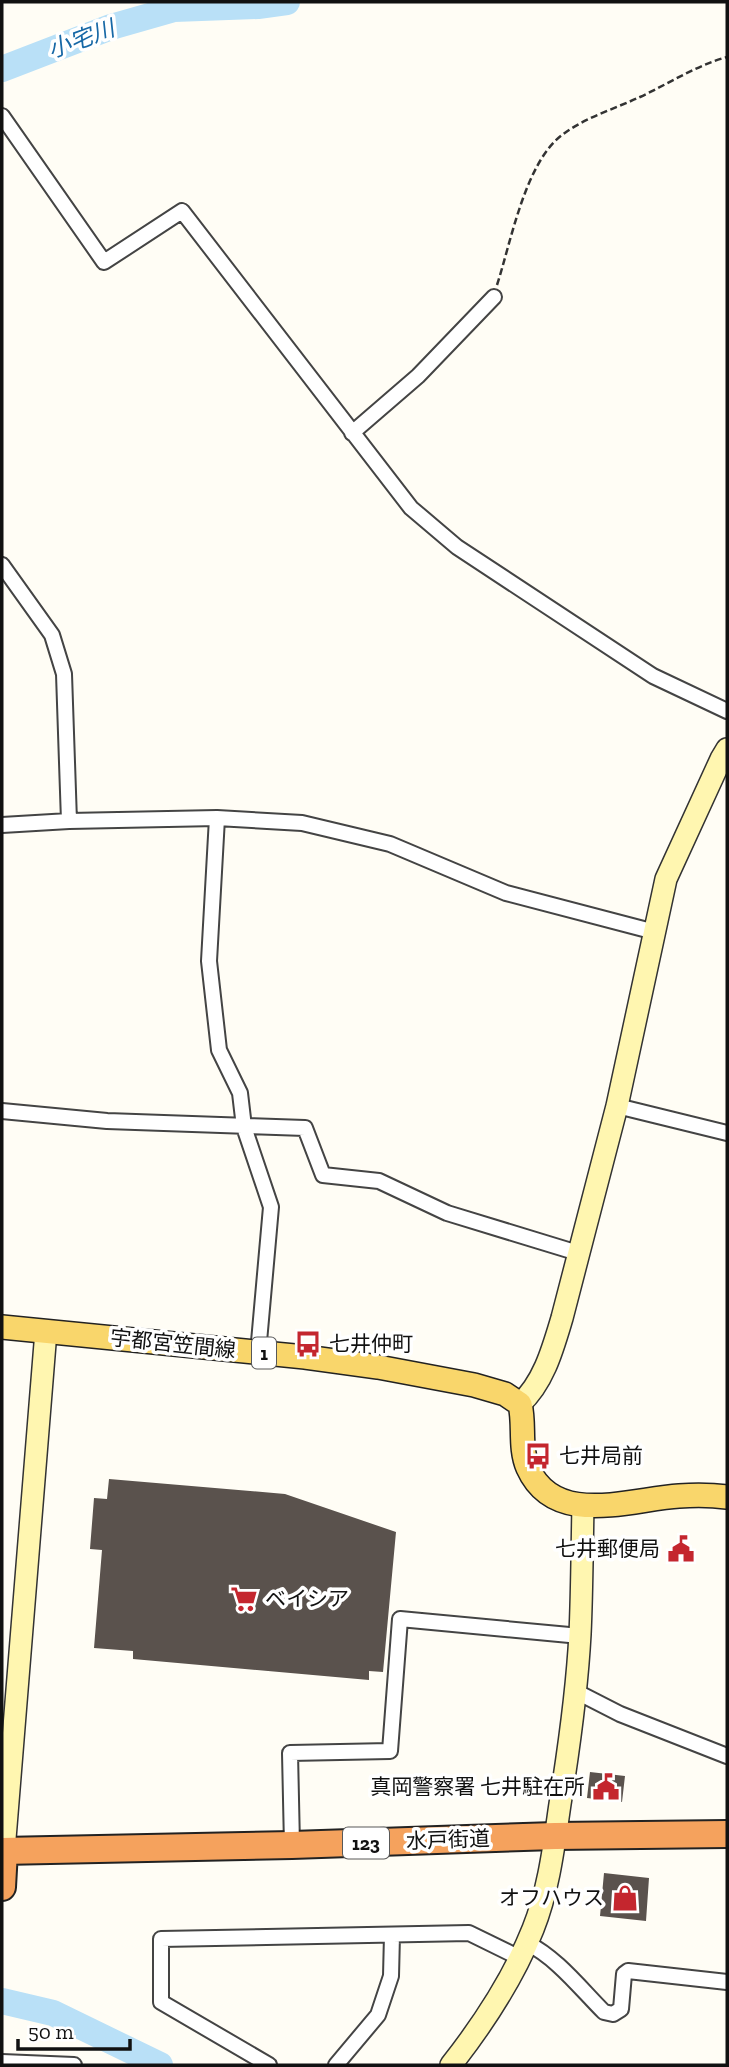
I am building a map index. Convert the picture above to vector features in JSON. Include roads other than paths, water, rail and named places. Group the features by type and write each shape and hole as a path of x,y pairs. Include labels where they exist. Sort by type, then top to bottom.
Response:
{"highway":[{"name":"水戸街道","path":"3,1851 727,1834"},
{"path":"2,1887 3,1851"}],"main road":[{"name":"宇都宮笠間線","path":"2,1327 378,1367 474,1385 505,1394 520,1404"},
{"path":"520,1404 523,1450 528,1467 536,1482 564,1502 598,1506 678,1496 727,1497"}],"street":[{"path":"2,116 104,261 182,211 411,508 457,547 653,677 727,711"},
{"path":"352,433 418,376 494,297"},
{"path":"2,565 52,635 64,674 69,821"},
{"path":"520,1404 532,1391 546,1364 562,1318 617,1106 666,880 720,759 727,749"},
{"path":"217,818 209,961 219,1050 240,1093 244,1127 271,1207 258,1353"},
{"path":"2,825 217,818 302,823 390,844 506,893 655,932"},
{"path":"617,1106 727,1133"},
{"path":"2,1111 107,1121 305,1128 323,1175 379,1181 447,1213 579,1253"},
{"path":"3,1851 8,1719 46,1331"},
{"path":"451,2065 484,2022 523,1951 542,1903 555,1836 575,1691 580,1636 583,1506"},
{"path":"292,1845 290,1753 390,1751 400,1619 580,1636"},
{"path":"575,1691 620,1714 727,1756"},
{"path":"269,2065 161,2002 161,1939 470,1933 523,1951 538,1949 556,1963 604,2012 613,2014 621,2009 624,1975 628,1971 727,1982"},
{"path":"336,2065 378,2015 391,1976 392,1934"},
{"path":"2,2062 74,2065"}],"waterway":[{"name":"小宅川","path":"2,69 111,27 174,9 258,6 287,2"},
{"path":"2,2001 53,2013 160,2065"}],"place":[{"name":"七井仲町","path":"308,1344"},
{"name":"七井局前","path":"538,1456"},
{"name":"七井郵便局","path":"681,1549"},
{"name":"ベイシア","path":"244,1599"},
{"name":"真岡警察署 七井駐在所","path":"606,1787"},
{"name":"オフハウス","path":"625,1898"}]}
